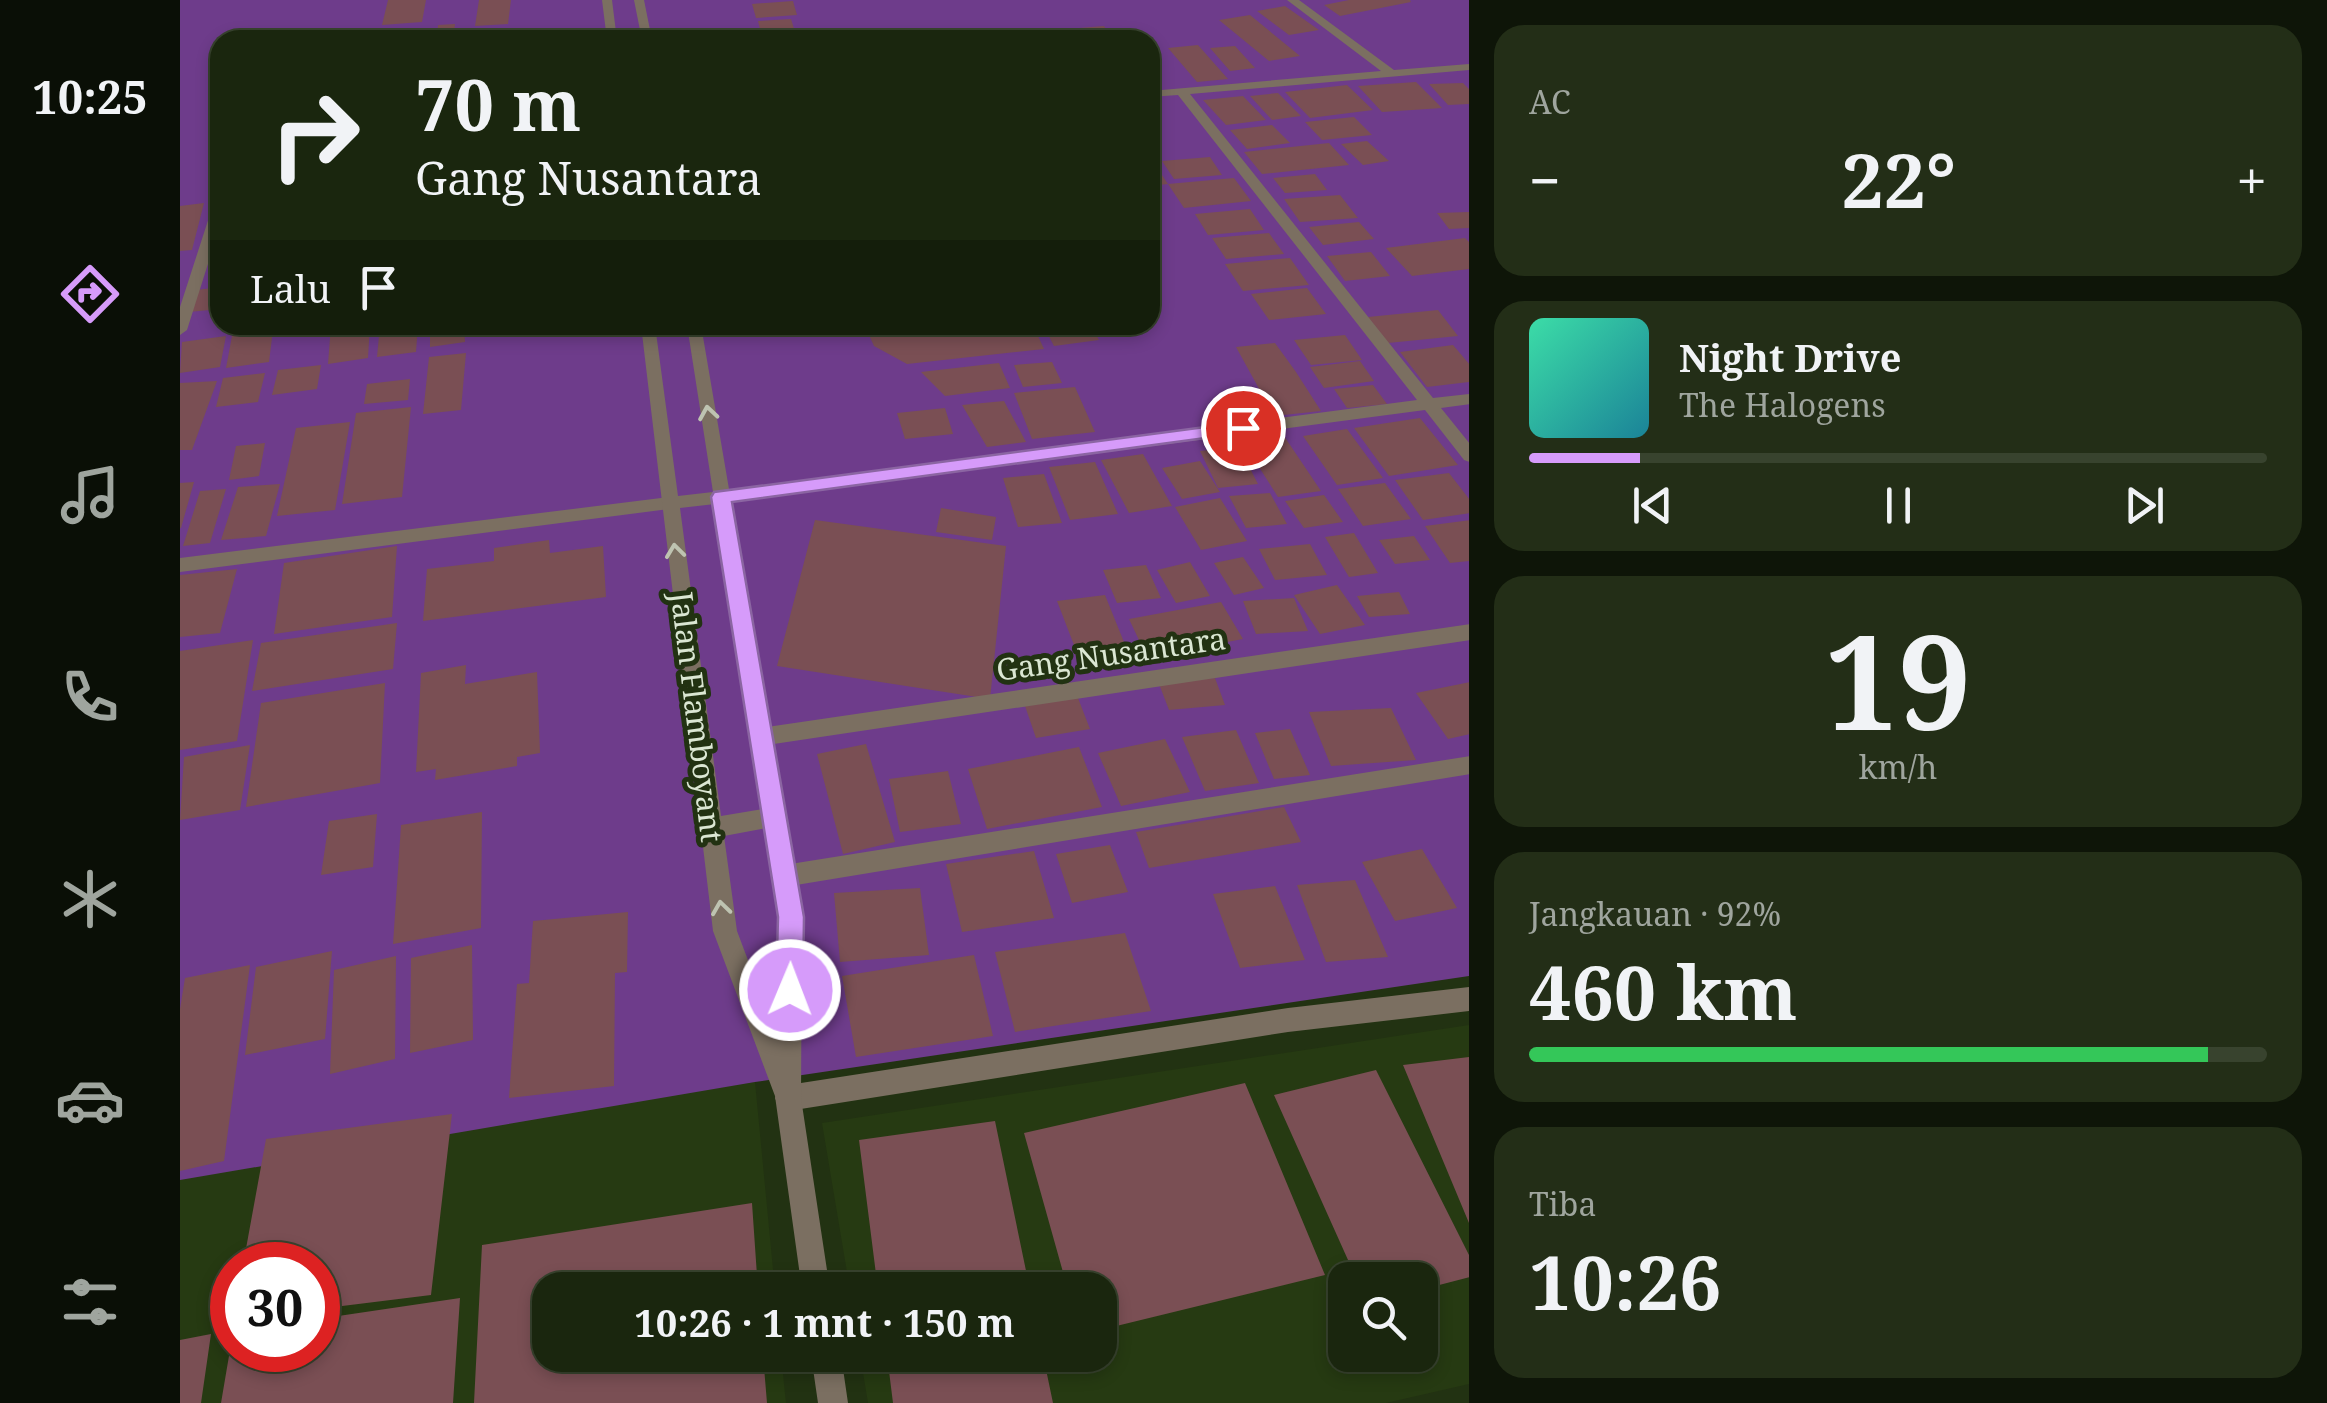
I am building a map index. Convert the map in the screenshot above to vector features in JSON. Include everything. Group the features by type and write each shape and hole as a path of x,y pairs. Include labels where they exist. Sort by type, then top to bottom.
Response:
{"street":[{"path":"607,0 611,30"},
{"path":"640,0 645,30"},
{"path":"1292,0 1393,75"},
{"path":"610,21 643,18"},
{"path":"1160,93 1469,67"},
{"path":"1181,91 1469,455"},
{"path":"180,330 210,236"},
{"name":"Jalan Flamboyant","path":"649,335 724,930 788,1098"},
{"name":"Jalan Flamboyant","path":"696,335 731,496 761,737 791,917 788,1098 813,1272"},
{"path":"180,565 1469,399"},
{"name":"Gang Nusantara","path":"761,737 1469,632"},
{"path":"784,876 1469,765"},
{"path":"710,828 774,817"},
{"path":"788,1098 1218,1034 1288,1020 1469,999"},
{"path":"828,1372 833,1403"}],"shaded area":[{"path":"180,0 1469,0 1469,976 755,1082 180,1180"},
{"path":"1469,1025 1469,1384 1386,1403 868,1403 863,1372 1117,1372 1117,1272 847,1272 822,1123"},
{"path":"755,1082 773,1272 532,1272 532,1372 783,1372 786,1403 180,1403 180,1173"}],"building":[{"path":"388,0 426,0 422,22 382,25"},
{"path":"479,0 511,0 508,24 475,26"},
{"path":"1349,0 1411,2 1340,16 1324,5"},
{"path":"793,1 797,15 756,18 752,4"},
{"path":"1285,6 1319,30 1289,35 1257,11"},
{"path":"1250,15 1300,56 1269,61 1219,20"},
{"path":"791,19 794,30 760,30 758,21"},
{"path":"455,24 454,30 438,30 438,25"},
{"path":"1104,26 1107,30 1054,30"},
{"path":"1198,45 1228,79 1197,82 1168,48"},
{"path":"1235,46 1255,68 1230,71 1210,48"},
{"path":"1416,82 1442,108 1382,112 1358,86"},
{"path":"1463,83 1469,89 1469,104 1448,105 1429,84"},
{"path":"1347,85 1373,110 1310,118 1285,92"},
{"path":"1278,93 1301,116 1272,120 1250,96"},
{"path":"1243,96 1266,120 1226,125 1203,100"},
{"path":"1354,117 1372,135 1322,140 1305,122"},
{"path":"1272,125 1290,143 1247,149 1230,130"},
{"path":"1367,141 1389,161 1363,165 1341,144"},
{"path":"1329,143 1349,165 1262,174 1244,152"},
{"path":"1210,157 1222,175 1174,179 1162,161"},
{"path":"1315,174 1327,190 1285,193 1273,178"},
{"path":"1234,178 1251,201 1184,208 1168,184"},
{"path":"1340,195 1358,218 1300,222 1284,199"},
{"path":"204,203 192,250 180,251 180,206"},
{"path":"1250,209 1264,230 1208,235 1195,214"},
{"path":"1469,212 1469,228 1449,229 1437,213"},
{"path":"1359,222 1374,239 1323,245 1309,227"},
{"path":"1269,233 1284,254 1226,259 1212,238"},
{"path":"1465,238 1469,242 1469,269 1412,276 1386,248"},
{"path":"1371,252 1390,276 1345,281 1327,256"},
{"path":"1290,258 1309,285 1243,291 1225,264"},
{"path":"210,288 210,310 189,312 196,290"},
{"path":"1307,288 1326,314 1269,320 1251,294"},
{"path":"1438,310 1458,336 1388,343 1368,317"},
{"path":"272,335 269,362 226,368 232,336"},
{"path":"330,335 369,335 368,358 328,364"},
{"path":"379,335 417,335 416,352 377,357"},
{"path":"430,335 465,335 465,342 430,347"},
{"path":"869,335 1038,335 1044,349 907,364 874,346"},
{"path":"1048,335 1096,335 1099,340 1054,346"},
{"path":"1345,335 1362,360 1311,365 1294,340"},
{"path":"226,336 220,367 180,373 182,342"},
{"path":"1275,343 1321,411 1274,416 1236,347"},
{"path":"1453,345 1469,364 1469,382 1427,387 1400,352"},
{"path":"466,353 461,410 423,414 429,357"},
{"path":"1360,361 1374,381 1324,388 1310,367"},
{"path":"1052,362 1062,383 1023,387 1014,365"},
{"path":"999,363 1010,388 945,396 921,372"},
{"path":"321,365 317,389 272,395 278,370"},
{"path":"265,373 258,402 216,407 223,378"},
{"path":"410,379 408,400 364,404 367,384"},
{"path":"217,381 192,450 180,450 180,383"},
{"path":"1373,385 1387,404 1347,408 1334,389"},
{"path":"1075,387 1095,432 1032,439 1014,393"},
{"path":"1004,401 1026,442 987,447 962,405"},
{"path":"411,407 402,497 342,504 356,413"},
{"path":"945,408 953,434 905,439 897,413"},
{"path":"1420,418 1458,465 1389,476 1354,428"},
{"path":"350,422 335,510 277,516 296,428"},
{"path":"1347,429 1383,478 1337,485 1303,436"},
{"path":"1284,436 1321,491 1278,497 1243,442"},
{"path":"265,443 259,476 229,480 236,446"},
{"path":"1239,447 1258,484 1218,488 1200,451"},
{"path":"1143,454 1172,506 1129,513 1101,460"},
{"path":"1200,461 1220,492 1182,499 1162,468"},
{"path":"1095,462 1118,514 1070,520 1049,467"},
{"path":"1449,473 1469,499 1469,513 1423,520 1395,480"},
{"path":"1044,474 1062,523 1018,527 1003,478"},
{"path":"194,482 181,528 180,528 180,483"},
{"path":"1385,483 1411,519 1363,526 1338,489"},
{"path":"280,484 266,536 221,540 238,487"},
{"path":"226,489 210,543 183,546 200,491"},
{"path":"1270,493 1287,524 1246,528 1229,496"},
{"path":"1324,495 1343,522 1304,528 1285,501"},
{"path":"1220,498 1247,541 1201,550 1175,507"},
{"path":"941,508 996,517 992,540 936,532"},
{"path":"815,520 1006,546 990,699 777,666"},
{"path":"1469,520 1469,561 1450,563 1425,526"},
{"path":"1354,533 1378,573 1349,577 1325,537"},
{"path":"1414,536 1430,560 1395,564 1379,540"},
{"path":"549,540 550,553 603,546 606,597 423,621 427,569 494,561 494,548"},
{"path":"1310,544 1327,575 1275,580 1259,549"},
{"path":"397,546 392,617 274,634 284,563"},
{"path":"1243,557 1264,588 1234,595 1214,563"},
{"path":"1190,562 1210,596 1176,603 1157,570"},
{"path":"1146,565 1161,598 1117,603 1103,570"},
{"path":"237,569 220,633 180,637 180,575"},
{"path":"1337,585 1365,625 1320,634 1294,595"},
{"path":"1399,592 1410,614 1369,617 1357,596"},
{"path":"1105,595 1128,652 1079,658 1057,601"},
{"path":"1294,598 1308,631 1256,634 1243,601"},
{"path":"1221,602 1243,639 1147,657 1129,619"},
{"path":"397,623 393,669 252,691 261,643"},
{"path":"253,640 237,741 180,750 180,651"},
{"path":"466,665 465,684 537,672 540,753 517,757 517,766 435,780 436,769 416,772 421,673"},
{"path":"1215,678 1225,705 1169,710 1159,684"},
{"path":"1469,682 1469,734 1448,739 1416,693"},
{"path":"385,683 380,783 246,807 261,703"},
{"path":"1078,698 1090,729 1036,738 1025,706"},
{"path":"1391,708 1416,760 1331,766 1309,712"},
{"path":"1290,729 1310,775 1274,779 1255,733"},
{"path":"1236,730 1259,783 1205,791 1182,737"},
{"path":"1165,739 1190,792 1121,806 1098,753"},
{"path":"866,744 895,842 843,854 817,754"},
{"path":"250,745 240,810 180,820 184,757"},
{"path":"1079,747 1102,807 987,829 968,769"},
{"path":"948,771 961,824 900,832 889,779"},
{"path":"1284,807 1301,842 1149,868 1136,832"},
{"path":"482,812 481,928 393,944 401,825"},
{"path":"377,814 373,867 321,875 329,821"},
{"path":"1110,845 1128,892 1072,903 1056,854"},
{"path":"1422,849 1457,908 1395,921 1362,862"},
{"path":"1034,851 1054,918 962,932 946,864"},
{"path":"1355,880 1388,957 1326,962 1297,885"},
{"path":"1275,886 1305,960 1240,968 1213,894"},
{"path":"920,888 929,955 840,962 834,893"},
{"path":"628,912 627,972 615,973 614,1086 509,1098 517,984 529,983 533,921"},
{"path":"1125,933 1151,1011 1015,1032 995,952"},
{"path":"472,945 473,1040 410,1053 411,958"},
{"path":"332,951 325,1039 245,1055 256,967"},
{"path":"974,955 993,1036 856,1057 842,976"},
{"path":"396,956 395,1059 330,1074 334,970"},
{"path":"250,965 224,1161 180,1171 180,1009 185,978"},
{"path":"1469,1057 1469,1223 1403,1065"},
{"path":"1376,1070 1469,1255 1469,1277 1438,1285 1438,1262 1349,1262 1274,1095"},
{"path":"1245,1083 1325,1275 1117,1326 1117,1272 1063,1272 1024,1133"},
{"path":"452,1114 431,1295 340,1306 340,1242 247,1242 266,1139"},
{"path":"995,1121 1026,1272 876,1272 859,1140"},
{"path":"752,1203 757,1272 532,1272 532,1372 764,1372 767,1403 474,1403 482,1245"},
{"path":"460,1298 453,1403 221,1403 226,1372 340,1372 340,1316"},
{"path":"210,1334 201,1403 180,1403 180,1340"},
{"path":"889,1372 1047,1372 1053,1403 893,1403"}],"route":[{"path":"790,990 791,917 721,497 1243,428"}]}
